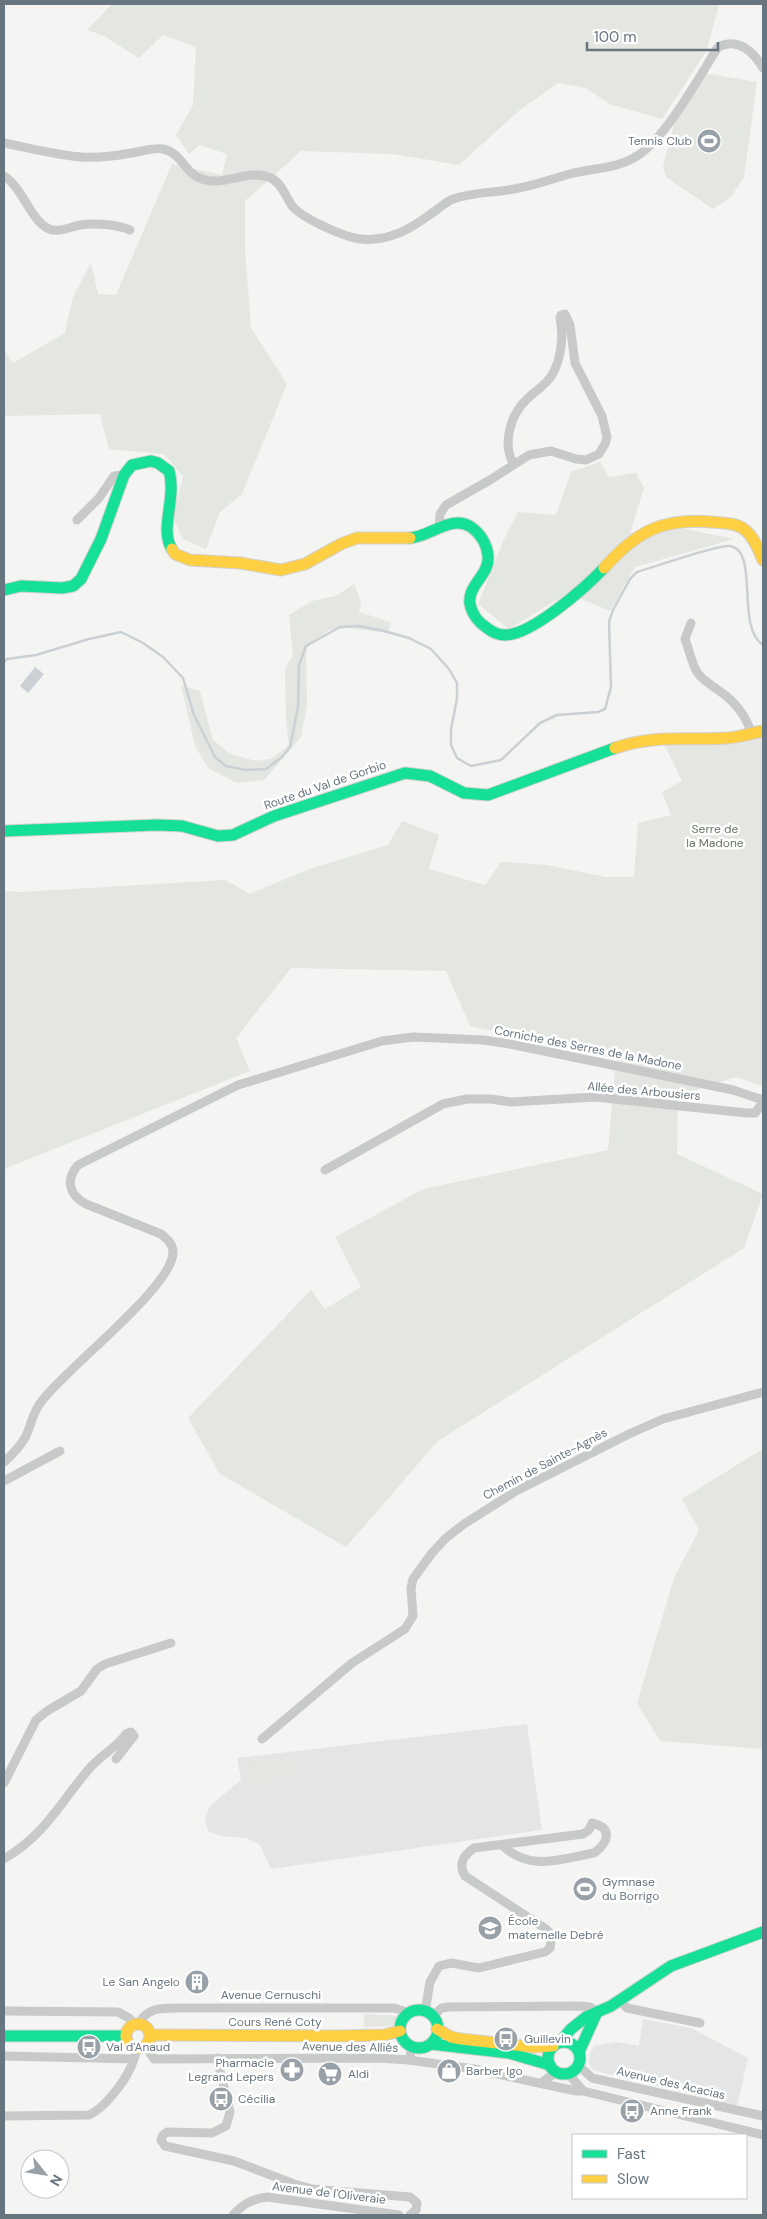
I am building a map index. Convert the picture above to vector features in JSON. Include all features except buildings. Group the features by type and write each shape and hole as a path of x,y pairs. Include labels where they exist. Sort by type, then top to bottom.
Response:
{"street":[{"path":"4,143 81,157 114,156 161,149 170,151 180,158 193,175 202,179 214,181 252,175 273,179 291,204 304,215 359,239 381,238 402,233 450,200 464,196 514,189 572,173 618,165 637,156 661,134 718,47 727,42 740,45 756,56 763,68"},
{"path":"4,176 19,190 43,225 50,229 58,231 90,225 121,226 130,230"},
{"path":"439,528 440,514 446,505 490,480 514,463 536,452 551,451 576,459 586,460 599,454 605,444 606,437 602,416 575,363 570,324 565,314 561,315 560,318 562,341 553,375 524,401 511,425 508,454 514,463"},
{"path":"4,590 21,586 62,588 73,586 81,579 101,539 124,474 132,465 152,461 163,465 171,473 174,485 167,520 168,543 172,550 189,560 242,563 270,570 283,570 304,564 348,540 361,537 414,538 426,535 450,524 462,523 481,536 487,549 489,560 486,570 472,587 469,595 471,606 475,616 483,626 503,635 514,636 554,611 598,574 633,538 677,521 734,524 743,528 750,534 763,560"},
{"path":"77,520 99,498 114,476 124,474"},
{"path":"691,623 685,639 697,671 704,680 723,693 739,708 752,735"},
{"name":"Route du Val de Gorbio","path":"4,831 75,830 157,825 182,826 218,836 232,835 243,832 274,816 405,773 427,774 465,794 476,796 488,795 584,758 636,741 656,738 728,738 752,735 763,731"},
{"name":"Corniche des Serres de la Madone","path":"4,1462 20,1446 41,1402 102,1339 145,1299 164,1275 172,1259 173,1250 170,1241 161,1234 86,1204 76,1198 71,1190 70,1180 72,1172 78,1165 183,1111 238,1085 382,1041 413,1037 484,1040 510,1044 733,1090 763,1101"},
{"name":"Allée des Arbousiers","path":"325,1170 443,1104 467,1099 491,1099 511,1102 595,1097 746,1113 754,1113 763,1101"},
{"name":"Chemin de Sainte-Agnès","path":"262,1739 352,1663 405,1629 412,1616 411,1588 413,1579 432,1553 446,1538 464,1524 516,1491 629,1434 663,1419 763,1392"},
{"path":"4,1481 60,1451"},
{"path":"4,1783 36,1720 46,1711 81,1691 105,1664 171,1644"},
{"path":"4,1859 38,1835 89,1769 126,1734 132,1732 134,1736 116,1759"},
{"path":"502,1845 513,1853 538,1863 594,1853 601,1848 606,1839 606,1831 601,1825 592,1823 589,1830 583,1834 474,1848 462,1859 462,1870 465,1876 473,1883 546,1929 552,1935 550,1948 545,1952 479,1968 451,1963 438,1966 430,1982 429,2014 437,2029 451,2037 533,2047 556,2044 574,2045 579,2052"},
{"path":"583,2091 558,2070 548,2057 556,2044 570,2029 586,2017 615,2003 653,1977 684,1960 763,1932"},
{"path":"615,2003 627,2008 700,2023"},
{"path":"558,2070 509,2053 430,2044 418,2048 412,2047 404,2041 400,2031 404,2017 410,2013 429,2014 442,2008 457,2007 580,2006 590,2007 597,2012"},
{"name":"Avenue Cernuschi","path":"137,2024 150,2011 179,2008 394,2008 410,2013"},
{"path":"4,2012 118,2012 148,2029 144,2043 130,2069 104,2106 98,2111 89,2115 4,2116"},
{"path":"541,2083 558,2070 578,2065 579,2052 597,2012"},
{"path":"126,2036 129,2029 137,2024"},
{"path":"430,2044 436,2035 437,2029"},
{"name":"Cours René Coty","path":"144,2043 384,2035 400,2031"},
{"path":"4,2036 126,2036"},
{"path":"126,2036 131,2045 144,2043"},
{"name":"Avenue des Alliés","path":"144,2043 154,2058 379,2058 474,2069 541,2083"},
{"path":"409,2060 412,2047"},
{"path":"4,2056 134,2059"},
{"name":"Avenue de l'Oliveraie","path":"217,2058 230,2112 226,2126 220,2131 212,2133 167,2132 161,2140 165,2146 234,2161 312,2189 410,2197 417,2203 416,2210 410,2215"},
{"name":"Avenue des Acacias","path":"578,2065 592,2078 763,2116"},
{"path":"541,2083 583,2091 763,2135"},
{"name":"Avenue de l'Oliveraie","path":"233,2215 246,2203 254,2199 267,2197 398,2215"}],"shaded area":[{"path":"35,667 44,674 28,693 20,686"},
{"path":"527,1724 542,1830 271,1869 260,1845 247,1838 221,1836 208,1831 205,1818 210,1806 241,1780 237,1758"},
{"path":"643,2019 691,2028 748,2058 737,2106 593,2070 589,2064 590,2053 595,2046 616,2042 639,2046"}],"green space":[{"path":"112,4 719,4 707,50 662,119 609,104 586,88 558,83 520,110 459,165 393,154 301,151 245,201 245,249 251,328 287,384 242,494 220,512 206,549 183,539 173,518 183,476 164,454 109,449 100,414 4,416 4,350 13,363 65,333 73,297 91,263 98,294 116,295 172,164 222,175 227,154 199,145 189,154 176,135 193,105 196,47 163,35 139,58 104,36 87,30"},
{"name":"Tennis Club","path":"704,73 757,82 744,177 731,197 713,209 666,177 663,166 676,117"},
{"path":"600,462 609,477 636,473 644,488 630,533 680,528 734,539 635,567 610,611 568,593 509,629 478,604 504,539 518,512 556,515 571,472"},
{"path":"354,584 361,602 359,612 391,622 388,633 348,628 329,630 306,648 307,704 301,737 264,780 237,783 208,768 195,746 181,685 200,691 213,740 230,754 256,761 271,759 289,745 286,719 285,669 293,655 289,615 312,601 336,596"},
{"name":"Serre de la Madone","path":"763,737 763,1086 736,1077 678,1096 677,1154 763,1194 744,1248 438,1441 346,1547 220,1474 188,1418 311,1290 325,1309 361,1287 335,1237 423,1189 608,1150 616,1059 470,1026 446,971 291,968 236,1038 250,1071 4,1169 4,891 21,892 225,880 250,894 312,868 388,845 402,821 439,835 429,869 485,885 501,862 547,865 606,877 634,877 638,823 671,815 662,792 682,781 663,742 728,744"},
{"path":"761,1450 763,1453 763,1749 660,1741 637,1703 674,1578 699,1530 682,1499"},
{"path":"294,1755 297,1777 248,1783 245,1761"},
{"path":"364,2014 399,2016 394,2026 364,2027"}],"waterway":[{"path":"4,662 7,659 36,655 89,639 121,632 143,643 163,657 183,678 194,715 215,757 226,766 246,770 266,769 282,757 290,747 298,707 299,665 306,646 340,627 359,626 384,631 409,638 431,649 449,669 457,683 457,699 451,729 451,745 457,758 471,766 501,760 540,723 557,715 598,712 605,709 611,687 609,622 613,610 630,579 637,572 723,546 730,546 739,551 744,561 750,623 755,636 763,645"}],"traffic: fast":[{"path":"4,590 21,586 62,588 73,586 81,579 101,539 124,475 132,465 151,461 158,463 169,471 171,491 167,532 168,541 172,549"},
{"path":"410,538 418,537 456,523 471,527 477,532 483,539 486,547 488,563 472,591 470,597 471,608 481,624 493,632 503,635 516,633 543,619 572,598 604,568"},
{"path":"4,831 157,825 182,826 218,836 233,835 274,816 405,773 430,776 464,793 488,795 615,748"},
{"path":"560,2042 571,2029 586,2017 611,2006 671,1966 763,1932"},
{"path":"419,2010 432,2016 438,2029 432,2042 419,2048 406,2042 400,2029 406,2016 419,2010"},
{"path":"579,2052 597,2012"},
{"path":"4,2036 126,2036"},
{"path":"564,2042 570,2043 575,2047 579,2052 580,2058 579,2064 575,2069 570,2073 564,2074 558,2073 553,2069 549,2064 548,2058 549,2052 553,2047 558,2043 564,2042"},
{"path":"431,2044 509,2053 550,2065"}],"traffic: slow":[{"path":"604,568 639,536 665,525 694,521 725,523 742,528 754,540 763,560"},
{"path":"172,549 175,554 190,560 240,563 281,570 305,564 341,544 357,538 410,538"},
{"path":"615,748 659,739 728,738 763,731"},
{"path":"138,2024 146,2028 150,2036 146,2044 138,2048 130,2044 126,2036 130,2028 138,2024"},
{"path":"437,2029 451,2037 461,2039 533,2047 553,2046"},
{"path":"150,2035 337,2036 384,2035 400,2031"}],"place":[{"name":"Tennis Club","path":"709,141"},
{"name":"Gymnase du Borrigo","path":"585,1889"},
{"name":"École maternelle Debré","path":"490,1928"},
{"name":"Le San Angelo","path":"197,1982"},
{"name":"Guillevin","path":"506,2039"},
{"name":"Val d'Anaud","path":"89,2047"},
{"name":"Pharmacie Legrand Lepers","path":"292,2070"},
{"name":"Barber Igo","path":"449,2071"},
{"name":"Aldi","path":"330,2074"},
{"name":"Cécilia","path":"221,2099"},
{"name":"Anne Frank","path":"632,2111"}]}
